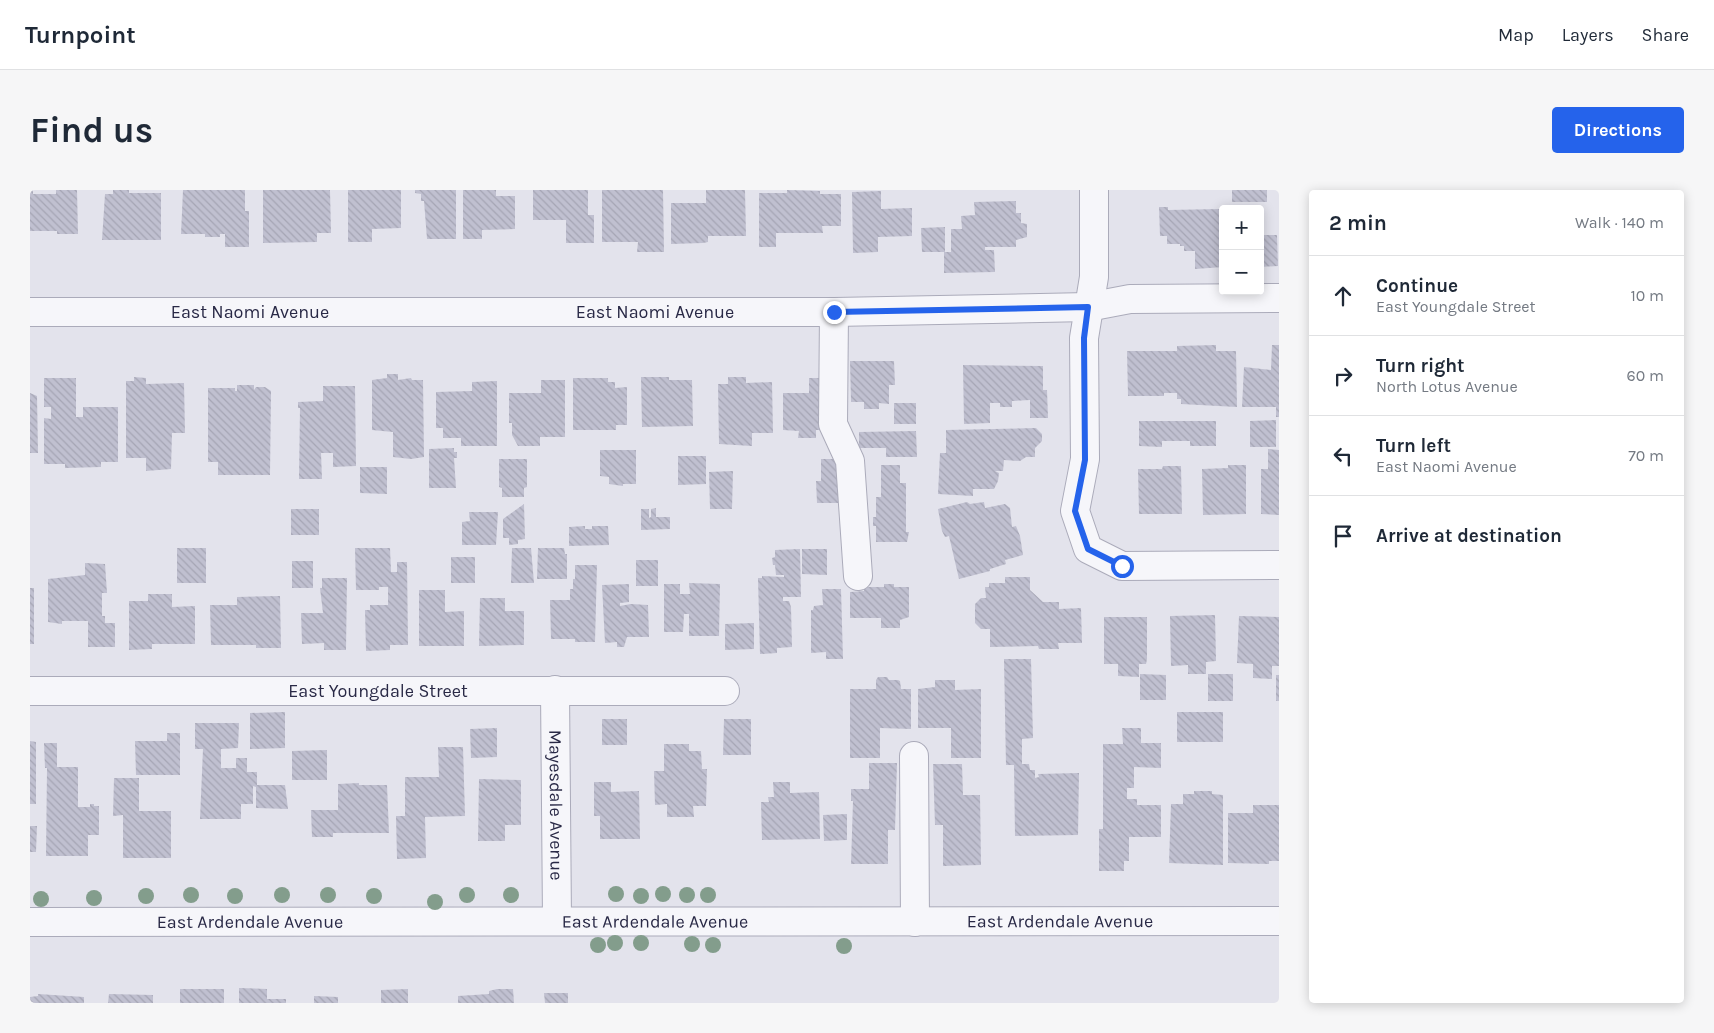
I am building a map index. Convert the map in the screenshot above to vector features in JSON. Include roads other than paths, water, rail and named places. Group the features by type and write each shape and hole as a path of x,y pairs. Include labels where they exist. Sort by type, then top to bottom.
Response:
{"street":[{"path":"1094,190 1094,278 1084,338 1085,460 1075,511 1088,549 1122,566 1279,565"},
{"name":"East Naomi Avenue","path":"30,312 834,312 1088,307 1130,299 1279,298"},
{"path":"834,312 833,424 850,461 858,576"},
{"name":"Mayesdale Avenue","path":"555,690 556,920"},
{"name":"East Youngdale Street","path":"30,691 724,691"},
{"path":"914,756 915,922"},
{"name":"East Ardendale Avenue","path":"30,922 556,920 915,922 1279,921"}]}
